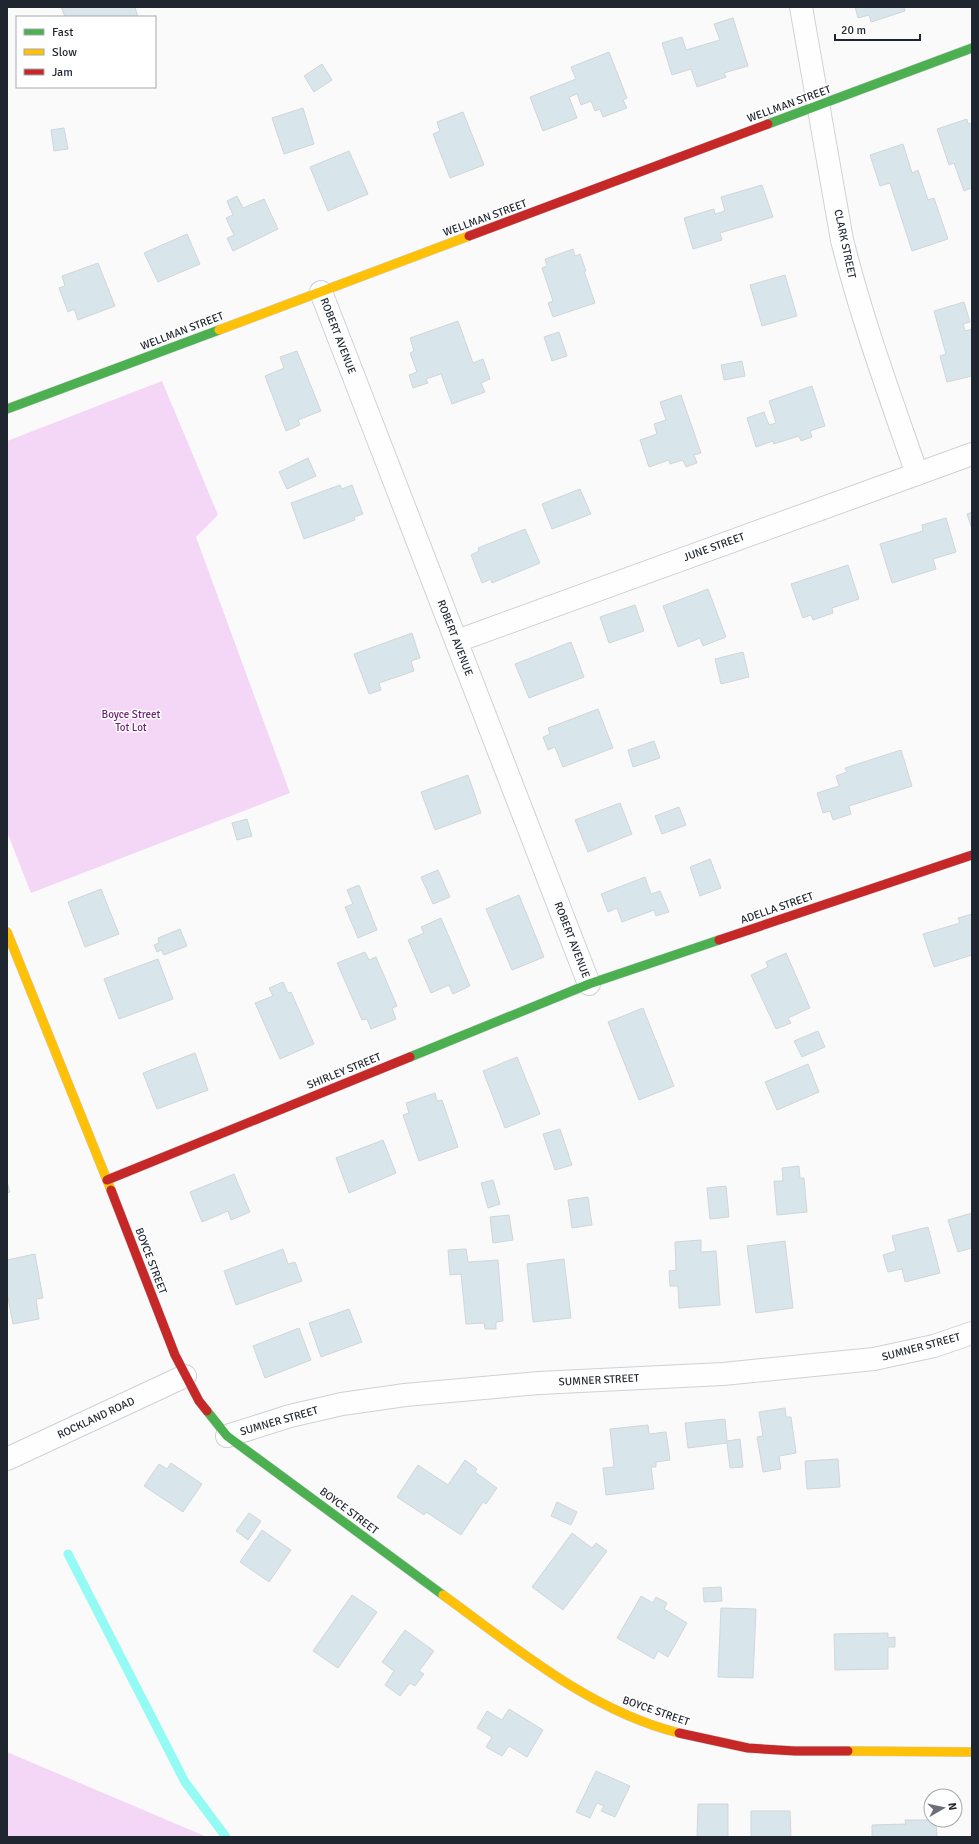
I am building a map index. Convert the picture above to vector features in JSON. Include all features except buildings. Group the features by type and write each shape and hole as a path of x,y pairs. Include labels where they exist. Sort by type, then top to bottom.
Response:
{"street":[{"name":"CLARK STREET","path":"801,7 842,240 857,299 917,474"},
{"name":"WELLMAN STREET","path":"7,409 972,48"},
{"name":"ROBERT AVENUE","path":"321,292 589,984"},
{"name":"JUNE STREET","path":"456,641 972,454"},
{"name":"ADELLA STREET","path":"589,984 972,855"},
{"name":"BOYCE STREET","path":"7,932 107,1180 165,1331 185,1376 199,1401 227,1436 390,1557 552,1674 620,1713 663,1728 703,1739 748,1748 795,1751 972,1752"},
{"name":"SHIRLEY STREET","path":"107,1180 589,984"},
{"name":"SUMNER STREET","path":"227,1436 290,1416 342,1404 405,1395 539,1384 724,1374 874,1359 934,1346 972,1333"},
{"name":"ROCKLAND ROAD","path":"7,1459 185,1376"}],"green space":[{"name":"Boyce Street Tot Lot","path":"162,381 218,515 196,537 290,793 31,893 7,832 7,441"},
{"path":"7,1752 207,1837 7,1837"}],"waterway":[{"path":"68,1554 185,1782 226,1837"}],"traffic: fast":[{"path":"768,124 972,48"},
{"path":"7,409 219,330"},
{"path":"410,1057 589,984 719,940"},
{"path":"207,1411 227,1436 443,1595"}],"traffic: slow":[{"path":"219,330 469,236"},
{"path":"7,932 111,1190"},
{"path":"443,1595 526,1656 584,1694 615,1710 646,1723 679,1733"},
{"path":"848,1751 972,1752"}],"traffic: jam":[{"path":"469,236 768,124"},
{"path":"719,940 972,855"},
{"path":"107,1180 410,1057"},
{"path":"111,1190 175,1355 199,1401 207,1411"},
{"path":"679,1733 748,1748 795,1751 848,1751"}]}
